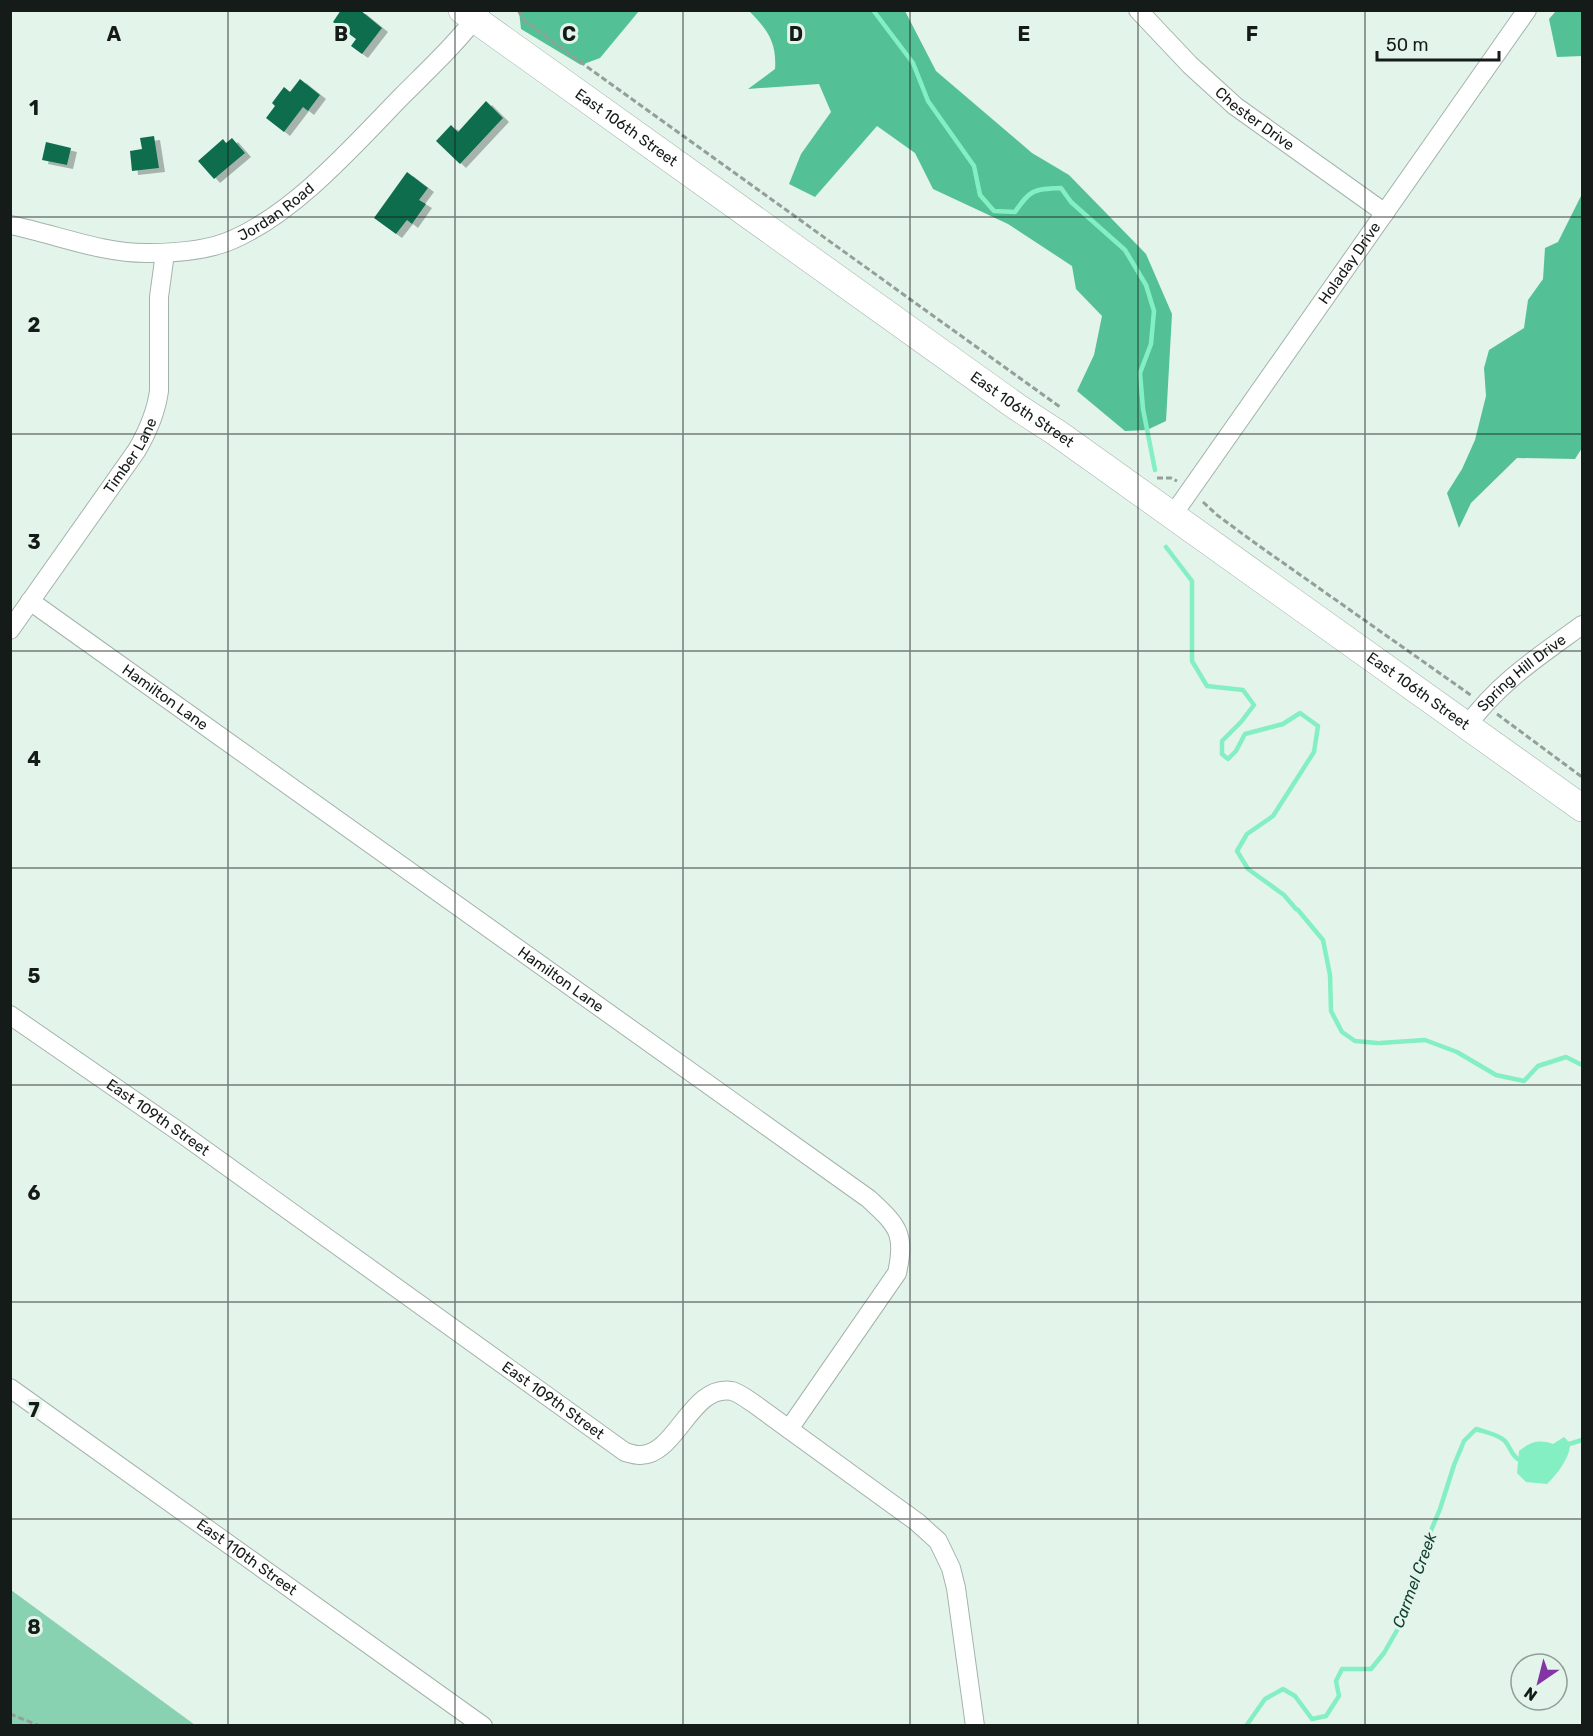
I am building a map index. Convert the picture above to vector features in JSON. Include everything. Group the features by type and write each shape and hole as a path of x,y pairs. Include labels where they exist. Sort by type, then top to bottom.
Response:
{"street":[{"name":"Chester Drive","path":"1138,10 1190,65 1235,106 1385,213"},
{"name":"Holaday Drive","path":"1172,516 1527,10"},
{"name":"Jordan Road","path":"10,225 104,248 146,254 197,249 232,240 278,214 321,176 376,123 473,14"},
{"name":"East 106th Street","path":"473,14 1007,400 1582,808"},
{"name":"Timber Lane","path":"10,630 137,450 150,428 159,391 159,297 165,253"},
{"name":"Hamilton Lane","path":"30,601 869,1199 892,1221 900,1237 901,1253 897,1273 789,1429"},
{"name":"Spring Hill Drive","path":"1466,727 1483,704 1526,665 1582,625"},
{"name":"East 109th Street","path":"10,1015 191,1140 625,1452 640,1455 650,1453 662,1445 706,1397 723,1391 734,1391 917,1522 938,1541 951,1568 956,1588 975,1725"},
{"name":"East 110th Street","path":"10,1388 483,1725"}],"path":[{"path":"518,10 524,20 586,66 1065,411"},
{"path":"1171,478 1190,490 1217,515 1255,543 1582,777"},
{"path":"10,1714 40,1725"}],"shaded area":[{"path":"519,10 639,11 600,58 581,65 521,29"},
{"path":"749,11 905,11 936,71 1032,153 1069,175 1146,254 1172,314 1166,421 1147,430 1125,431 1077,391 1094,355 1102,316 1076,289 1072,266 1008,224 933,189 915,153 877,126 815,197 789,184 801,154 831,112 819,84 748,89 775,69 770,37"},
{"path":"1556,11 1582,11 1582,56 1557,57 1549,19"},
{"path":"1582,194 1582,448 1575,459 1517,458 1471,503 1459,528 1447,493 1462,469 1475,440 1486,396 1484,368 1489,350 1524,328 1528,300 1543,279 1545,248 1558,242"},
{"path":"1564,1437 1570,1443 1568,1454 1559,1470 1547,1484 1526,1482 1517,1473 1519,1451 1539,1442 1553,1444"},
{"path":"11,1590 195,1725 11,1725"}],"building":[{"path":"341,10 360,10 382,28 362,54 351,46 356,39 333,22"},
{"path":"300,79 320,95 308,111 303,107 284,132 266,118 275,106 272,103 284,87 290,92"},
{"path":"486,101 503,118 460,164 436,141 451,125 458,132"},
{"path":"154,136 159,168 132,171 130,151 142,149 140,138"},
{"path":"232,138 245,153 214,179 198,161 223,139 226,143"},
{"path":"46,142 71,148 67,165 42,160"},
{"path":"407,172 428,188 419,200 426,204 412,224 407,220 396,234 374,218"}],"waterway":[{"name":"Carmel Creek","path":"873,10 913,63 928,101 974,166 980,195 994,211 1015,212 1033,192 1061,188 1071,202 1125,250 1146,285 1154,311 1151,344 1140,373 1143,409 1155,470"},
{"name":"Carmel Creek","path":"1166,547 1192,581 1192,661 1207,686 1243,690 1254,705 1222,741 1222,754 1228,759 1236,751 1245,734 1283,724 1300,713 1318,726 1314,752 1273,816 1247,834 1237,851 1248,869 1284,895 1296,909"},
{"name":"Carmel Creek","path":"1298,910 1323,940 1330,975 1331,1011 1342,1032 1355,1041 1377,1043"},
{"name":"Carmel Creek","path":"1380,1043 1425,1040 1457,1052 1496,1075 1524,1081 1538,1066 1566,1057 1582,1065"},
{"name":"Carmel Creek","path":"1246,1726 1265,1699 1283,1689 1295,1696 1312,1719 1326,1716 1339,1696 1336,1681 1342,1669 1371,1669 1384,1653 1404,1618 1425,1545 1440,1509 1454,1465 1464,1441 1476,1429 1502,1439 1515,1457 1521,1461"},
{"name":"Carmel Creek","path":"1566,1445 1582,1440"}]}
